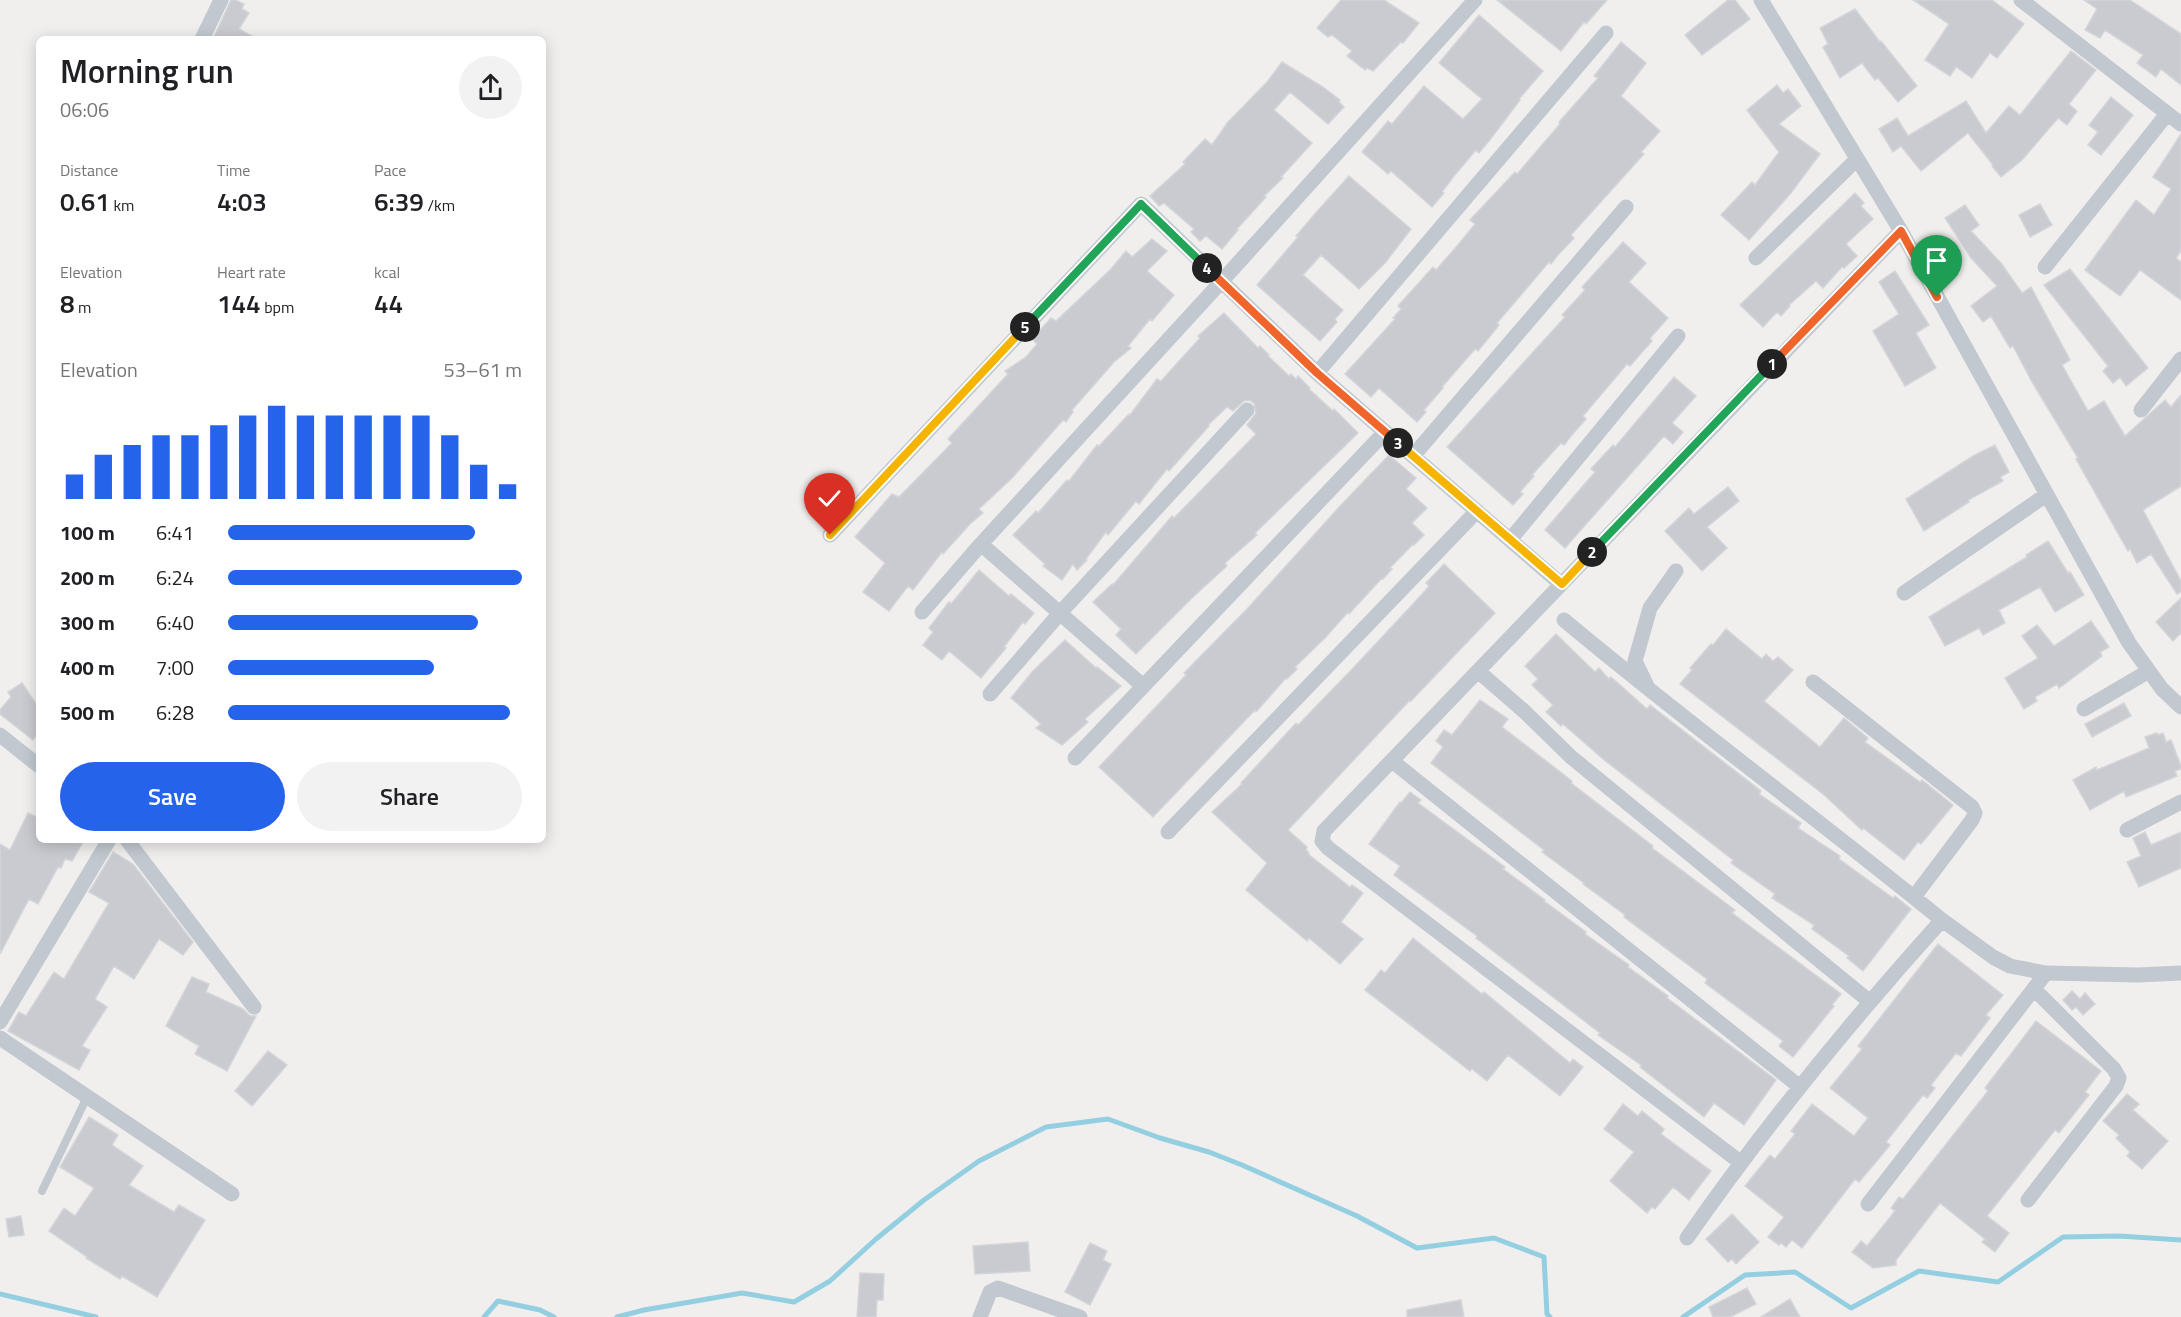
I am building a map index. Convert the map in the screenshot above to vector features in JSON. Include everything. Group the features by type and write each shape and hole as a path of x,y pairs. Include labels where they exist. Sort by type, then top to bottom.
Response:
{"street":[{"path":"204,36 222,0"},
{"path":"922,612 981,544 1475,0"},
{"path":"1761,0 1901,231 2129,643 2162,689 2181,707"},
{"path":"2021,0 2181,124"},
{"path":"1317,373 1606,33"},
{"path":"2045,267 2167,114"},
{"path":"1756,258 1857,159"},
{"path":"830,535 1141,204 1317,373 1562,584"},
{"path":"1413,456 1626,207"},
{"path":"1740,1162 1328,848 1322,841 1324,831 1901,231"},
{"path":"1510,540 1678,336"},
{"path":"2141,410 2181,358"},
{"path":"990,694 1060,613 1247,410"},
{"path":"1076,758 1385,432"},
{"path":"1904,592 2046,495"},
{"path":"1168,832 1477,511"},
{"path":"981,544 1143,686"},
{"path":"1649,691 1635,661 1650,608 1676,571"},
{"path":"1564,620 1649,691 1697,726 1942,920 1994,957 2010,966 2046,973 2138,975 2174,973"},
{"path":"2084,709 2149,671"},
{"path":"1478,672 1525,712 1570,757 1869,1001"},
{"path":"1813,681 1972,807 1975,813 1914,897"},
{"path":"0,735 36,764"},
{"path":"1392,761 1800,1087"},
{"path":"2127,830 2181,802"},
{"path":"0,1022 107,843"},
{"path":"129,843 254,1007"},
{"path":"1687,1238 1740,1162 1800,1087 1869,1001 1942,920"},
{"path":"1868,1204 2046,973"},
{"path":"2028,1200 2116,1086 2119,1078 2114,1069 2034,989"},
{"path":"0,1038 232,1194"},
{"path":"980,1317 990,1292 998,1288 1080,1317"}],"lane":[{"path":"42,1191 87,1097"}],"building":[{"path":"231,0 244,4 242,9 249,13 239,29 252,36 214,36"},
{"path":"1341,0 1384,0 1419,23 1403,43 1401,42 1373,71 1367,68 1365,70 1347,56 1352,51 1332,35 1328,37 1317,28"},
{"path":"1497,0 1607,0 1586,24 1584,22 1561,51"},
{"path":"1728,0 1735,0 1750,19 1702,55 1685,35"},
{"path":"1913,0 1992,0 2024,24 1997,58 1990,53 1972,78 1956,67 1950,76 1925,60 1949,24"},
{"path":"2084,0 2130,0 2181,34 2181,85 2161,69 2156,77 2137,63 2143,55 2105,30 2100,38 2085,30 2097,9"},
{"path":"1855,9 1917,86 1898,102 1878,78 1875,80 1862,63 1840,78 1823,47 1828,44 1820,28"},
{"path":"1479,15 1543,71 1479,153 1476,150 1454,176 1432,207 1391,171 1388,174 1362,152 1388,121 1392,124 1424,86 1463,119 1482,99 1439,63"},
{"path":"1621,42 1646,63 1621,96 1660,131 1641,152 1644,154 1571,235 1574,238 1551,264 1549,262 1497,323 1499,325 1478,351 1475,349 1442,387 1417,422 1379,388 1371,397 1345,374 1395,319 1393,318 1401,309 1398,306 1433,267 1436,270 1475,224 1470,220 1515,172 1517,174 1560,124 1559,122 1598,78 1594,76"},
{"path":"2071,51 2096,70 2069,104 2077,111 2067,125 2058,118 2022,160 2001,177 1968,133 1921,171 1901,146 1893,152 1879,129 1897,118 1908,136 1966,101 1986,133 2009,106 2020,115"},
{"path":"1282,62 1323,87 1340,100 1339,102 1344,107 1328,124 1290,92 1274,110 1312,143 1281,177 1283,178 1264,196 1266,197 1222,249 1206,236 1200,241 1191,232 1194,229 1164,203 1159,206 1150,196 1185,164 1183,162 1205,139 1212,145 1228,122 1267,82"},
{"path":"1777,85 1783,93 1788,89 1801,106 1779,124 1820,154 1791,193 1749,240 1721,215 1752,182 1755,185 1779,152 1747,110"},
{"path":"2111,97 2133,115 2101,155 2088,145 2098,132 2089,125"},
{"path":"2181,134 2181,251 2176,258 2181,262 2181,300 2140,270 2120,296 2085,270 2136,200 2154,215 2171,189 2153,177"},
{"path":"1349,176 1411,229 1385,263 1359,289 1321,255 1303,275 1343,310 1335,319 1337,322 1320,341 1257,285 1298,237 1296,236"},
{"path":"1855,193 1864,203 1861,206 1873,219 1846,244 1857,256 1844,268 1842,267 1823,288 1816,281 1789,305 1781,316 1777,312 1763,327 1740,305"},
{"path":"2040,204 2052,225 2030,237 2019,215"},
{"path":"1965,205 1979,225 1971,231 2001,263 2022,293 2031,287 2070,360 2062,365 2088,411 2104,401 2125,436 2165,400 2171,407 2181,395 2181,486 2143,510 2181,581 2181,592 2177,594 2151,554 2137,563 2130,549 2128,551 2076,459 2078,458 2013,346 2010,348 1991,316 1983,322 1971,306 1997,286 1971,258 1945,218"},
{"path":"1152,239 1167,251 1147,271 1174,295 1128,346 1131,348 1114,362 1072,410 1066,422 1063,420 1012,478 979,509 983,513 943,554 942,552 913,590 908,586 889,611 863,592 885,563 855,537 892,494 899,497 952,443 948,439 1008,374 1005,371 1026,357 1037,344 1032,339 1051,318 1056,321 1111,269 1126,251 1132,257"},
{"path":"1623,242 1646,263 1629,282 1668,318 1650,338 1652,341 1630,366 1627,364 1583,416 1586,419 1564,445 1561,443 1532,475 1534,476 1520,492 1523,494 1513,505 1447,447 1565,317 1562,315 1585,290 1582,287"},
{"path":"2070,269 2148,368 2126,386 2120,377 2113,383 2103,371 2108,366 2044,285"},
{"path":"1895,271 1929,325 1916,333 1936,368 1905,386 1873,331 1899,314 1879,282"},
{"path":"1224,313 1289,376 1291,374 1296,379 1298,376 1309,389 1333,411 1334,409 1358,433 1255,533 1257,535 1225,563 1227,566 1136,654 1116,635 1121,629 1093,602 1113,585 1172,516 1174,518 1256,434 1247,425 1256,413 1254,403 1249,400 1244,401 1233,411 1227,407 1208,425 1169,471 1167,469 1139,504 1136,501 1108,535 1106,532 1087,560 1077,570 1073,564 1062,580 1043,566 1045,564 1013,535 1036,511 1038,513 1067,480 1069,481 1097,445 1099,446 1130,415 1157,379 1161,381 1200,338 1198,336"},
{"path":"1674,377 1696,396 1672,423 1683,432 1673,444 1664,436 1565,548 1545,530 1595,472 1591,469 1613,445 1615,447"},
{"path":"1995,445 2009,472 2000,477 2003,481 1968,500 1969,502 1924,531 1906,499 1973,456"},
{"path":"1389,455 1416,478 1406,489 1427,508 1412,523 1424,535 1153,817 1099,767"},
{"path":"1728,487 1739,501 1707,527 1727,548 1702,571 1665,531 1689,508 1694,514"},
{"path":"2048,541 2084,595 2055,612 2040,587 1999,610 2005,623 1983,635 1979,628 1945,646 1929,617 2027,557 2026,555"},
{"path":"1444,564 1495,613 1288,830 1307,847 1308,854 1350,887 1352,885 1363,893 1341,922 1363,939 1340,964 1309,938 1307,941 1246,890 1267,863 1212,812 1242,784 1296,723 1298,725 1355,666 1425,591 1429,586 1426,583"},
{"path":"979,570 1009,596 1011,594 1034,613 1025,624 1023,622 1004,647 1006,648 981,678 949,651 942,660 923,645 933,632 929,628 949,602 951,604"},
{"path":"2181,598 2181,633 2173,641 2156,622"},
{"path":"2091,621 2109,647 2100,652 2102,656 2059,688 2057,684 2035,697 2037,701 2024,709 2005,678 2038,658 2022,636 2037,625 2054,646"},
{"path":"1726,629 1762,659 1766,654 1773,661 1778,657 1793,670 1764,701 1820,747 1844,718 1868,738 1865,742 1920,782 1922,780 1953,805 1921,844 1918,842 1904,860 1863,828 1862,830 1823,794 1680,684 1692,670 1690,668"},
{"path":"1556,634 1595,672 1599,668 1609,679 1611,677 1647,709 1650,705 1761,791 1759,794 1801,823 1798,828 1911,909 1863,971 1847,958 1849,956 1812,929 1814,925 1772,898 1775,894 1731,863 1733,860 1546,712 1553,705 1532,685 1538,679 1525,666"},
{"path":"1065,640 1096,668 1121,686 1085,719 1088,722 1062,745 1036,728 1041,724 1011,698 1032,672"},
{"path":"22,683 36,704 36,736 33,740 0,714 0,710 11,697 8,692"},
{"path":"1480,700 1508,719 1502,727 1653,846 1652,848 1735,910 1732,913 1841,994 1793,1057 1779,1046 1783,1041 1705,983 1707,979 1624,917 1625,915 1542,852 1544,850 1431,763 1443,747 1436,741 1444,730 1452,735"},
{"path":"2124,703 2131,716 2092,737 2085,724"},
{"path":"2157,733 2158,735 2163,733 2166,742 2171,740 2181,766 2181,769 2175,771 2177,776 2126,797 2124,791 2090,810 2073,780 2096,767 2097,770 2149,748 2145,737"},
{"path":"1410,792 1421,800 1418,803 1505,867 1503,869 1586,932 1585,934 1629,965 1628,967 1668,996 1667,998 1776,1080 1744,1125 1714,1103 1704,1117 1640,1067 1641,1065 1598,1035 1600,1033 1476,938 1477,936 1394,875 1400,866 1369,844"},
{"path":"28,813 36,817 36,843 82,843 72,861 65,859 61,868 58,867 38,904 29,899 0,954 0,844 10,850"},
{"path":"2145,832 2151,845 2181,832 2181,868 2139,887 2127,862 2141,856 2133,838"},
{"path":"113,852 133,864 193,942 183,955 159,939 134,979 114,966 95,999 107,1007 82,1046 90,1050 79,1070 8,1031 19,1012 26,1016 54,972 64,979 109,903 89,892"},
{"path":"1413,938 1482,994 1484,992 1570,1063 1573,1059 1583,1067 1560,1096 1508,1055 1487,1081 1472,1069 1470,1071 1365,990 1381,970 1385,973"},
{"path":"1938,944 2003,995 1986,1015 1990,1018 1961,1056 1956,1053 1931,1085 1935,1088 1927,1098 1923,1095 1886,1142 1890,1145 1859,1182 1855,1179 1802,1248 1792,1240 1786,1247 1781,1243 1779,1245 1768,1237 1784,1217 1745,1186 1770,1155 1775,1159 1795,1134 1791,1131 1812,1104 1854,1136 1868,1118 1830,1088 1862,1049 1858,1046"},
{"path":"192,977 209,984 206,992 243,1009 250,1016 256,1016 227,1071 195,1054 199,1046 166,1026"},
{"path":"2072,991 2080,999 2085,993 2095,1004 2083,1015 2076,1007 2072,1010 2063,1000"},
{"path":"2036,1021 2101,1071 2085,1092 2089,1095 2059,1133 2055,1130 1987,1216 2009,1233 1995,1252 1982,1242 1985,1239 1940,1203 1896,1260 1896,1265 1873,1268 1852,1252 1861,1241 1867,1246 1895,1211 1891,1208 1899,1197 1903,1199 1988,1091 1985,1088"},
{"path":"268,1051 287,1065 252,1106 235,1091"},
{"path":"2127,1094 2139,1104 2133,1110 2168,1141 2142,1169 2127,1156 2130,1152 2116,1138 2119,1135 2103,1121"},
{"path":"1623,1104 1638,1116 1642,1111 1664,1129 1661,1134 1711,1171 1689,1200 1673,1187 1655,1209 1652,1207 1647,1213 1610,1181 1634,1152 1604,1129"},
{"path":"89,1117 118,1135 112,1145 143,1166 129,1185 174,1212 179,1205 205,1220 157,1297 122,1276 120,1279 49,1231 64,1208 75,1216 94,1188 60,1167"},
{"path":"1732,1214 1759,1242 1736,1264 1732,1259 1728,1262 1706,1239"},
{"path":"21,1216 24,1235 9,1237 6,1219"},
{"path":"1028,1242 1030,1271 975,1274 973,1246"},
{"path":"1090,1243 1107,1251 1103,1260 1111,1264 1090,1305 1065,1292"},
{"path":"860,1273 884,1274 883,1300 877,1300 876,1317 857,1317"},
{"path":"1747,1288 1756,1304 1730,1317 1713,1317 1709,1307"},
{"path":"1790,1299 1800,1317 1761,1317"},
{"path":"1461,1300 1464,1317 1407,1317 1407,1310"}],"waterway":[{"path":"617,1317 742,1293 794,1302 830,1281 924,1200 979,1161 1046,1127 1108,1119 1242,1165 1357,1216 1417,1248 1494,1238 1544,1257 1547,1314 1550,1317"},
{"path":"1683,1317 1745,1275 1795,1272 1851,1308 1919,1271 1998,1282 2063,1237 2119,1236 2181,1240"},
{"path":"0,1294 96,1317"},
{"path":"484,1317 498,1301 540,1310 554,1317"}],"route":[{"path":"830,535 1141,204 1317,373 1562,584 1901,231 1937,297"}]}
